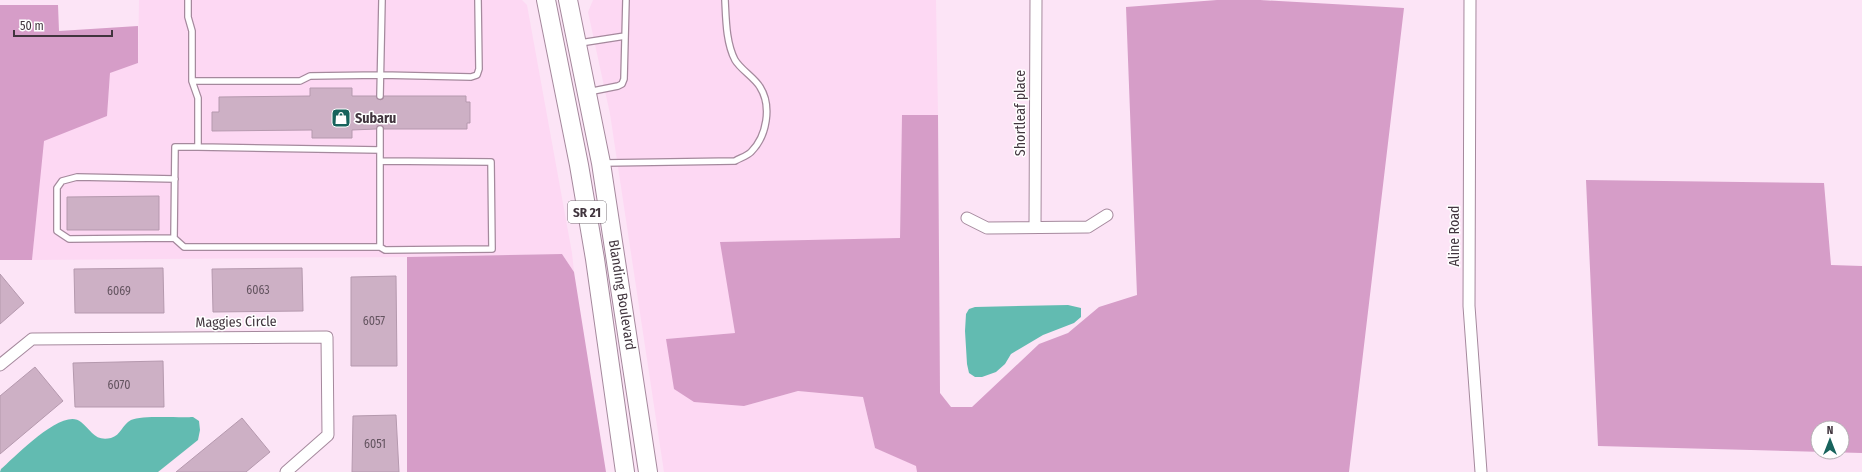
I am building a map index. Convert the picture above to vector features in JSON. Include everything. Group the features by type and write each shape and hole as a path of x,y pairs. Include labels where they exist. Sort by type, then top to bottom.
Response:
{"main road":[{"name":"Blanding Boulevard","path":"546,0 579,165 625,470"},
{"name":"Blanding Boulevard","path":"568,0 588,92 601,163 648,472"}],"street":[{"name":"Shortleaf place","path":"1035,227 1036,0"},
{"name":"Aline Road","path":"1470,0 1469,306 1481,472"},
{"path":"967,218 987,228 1088,227 1107,215"},
{"path":"594,259 616,255"},
{"name":"Maggies Circle","path":"0,365 32,339 327,336 328,435 286,472"}],"lane":[{"path":"188,0 188,17 192,31 192,81 198,98 198,147"},
{"path":"380,96 382,0"},
{"path":"192,81 300,81 310,76 381,75 471,77 477,75 479,69 478,0"},
{"path":"588,92 622,84 624,80 626,0"},
{"path":"601,163 735,160 750,154 759,142 765,123 767,104 760,87 736,61 729,42 725,0"},
{"path":"578,44 625,36"},
{"path":"380,129 380,247"},
{"path":"174,238 175,147 380,150"},
{"path":"174,178 77,177 62,181 57,188 57,231 69,239 174,238 184,247 380,247 384,250 492,248 491,162 380,161"}],"shaded area":[{"path":"139,0 522,0 527,5 572,253 574,272 562,254 407,257 32,260 42,140 107,115 110,73 138,63"},
{"path":"593,0 936,0 938,115 902,116 900,239 721,242 735,333 666,339 744,406 798,391 863,397 875,448 917,466 917,472 664,472 610,114 588,12"},
{"path":"1217,0 1260,0 1404,8 1349,472 917,472 916,466 875,448 863,397 798,391 744,406 694,402 674,389 666,339 735,333 720,242 900,238 902,115 938,115 940,393 951,407 972,407 1039,344 1068,333 1099,307 1137,295 1126,7"},
{"path":"0,5 58,5 59,31 138,26 138,63 110,73 107,116 44,141 32,260 0,260"},
{"path":"1586,180 1824,183 1831,265 1862,266 1862,453 1850,453 1850,420 1810,420 1810,452 1598,446"},
{"path":"562,254 574,272 606,472 407,472 407,257"},
{"path":"1068,305 1081,308 1081,317 1074,323 1043,335 1011,354 1005,364 996,372 982,377 975,377 969,373 965,331 966,314 969,309 975,307"},
{"path":"193,417 199,421 200,430 198,440 158,472 0,472 1,469 39,435 63,421 73,419 81,422 97,437 106,439 114,437 125,424 136,418"}],"building":[{"name":"Subaru","path":"310,88 352,88 352,96 376,96 380,100 383,99 384,96 466,96 466,102 470,102 470,123 467,123 467,129 384,129 380,125 376,129 352,130 352,138 312,138 312,130 212,131 212,112 219,112 219,97 310,96"},
{"path":"159,196 159,230 67,230 67,197"},
{"path":"163,268 164,313 75,313 74,269"},
{"path":"302,268 303,311 213,312 212,269"},
{"path":"0,274 24,303 0,324"},
{"path":"396,276 397,366 351,366 351,277"},
{"path":"163,361 164,407 75,407 73,363"},
{"path":"35,367 63,401 0,454 0,396"},
{"path":"396,415 399,472 352,472 353,416"},
{"path":"242,418 270,452 246,472 176,472"}],"place":[{"name":"Subaru","path":"341,118"}]}
